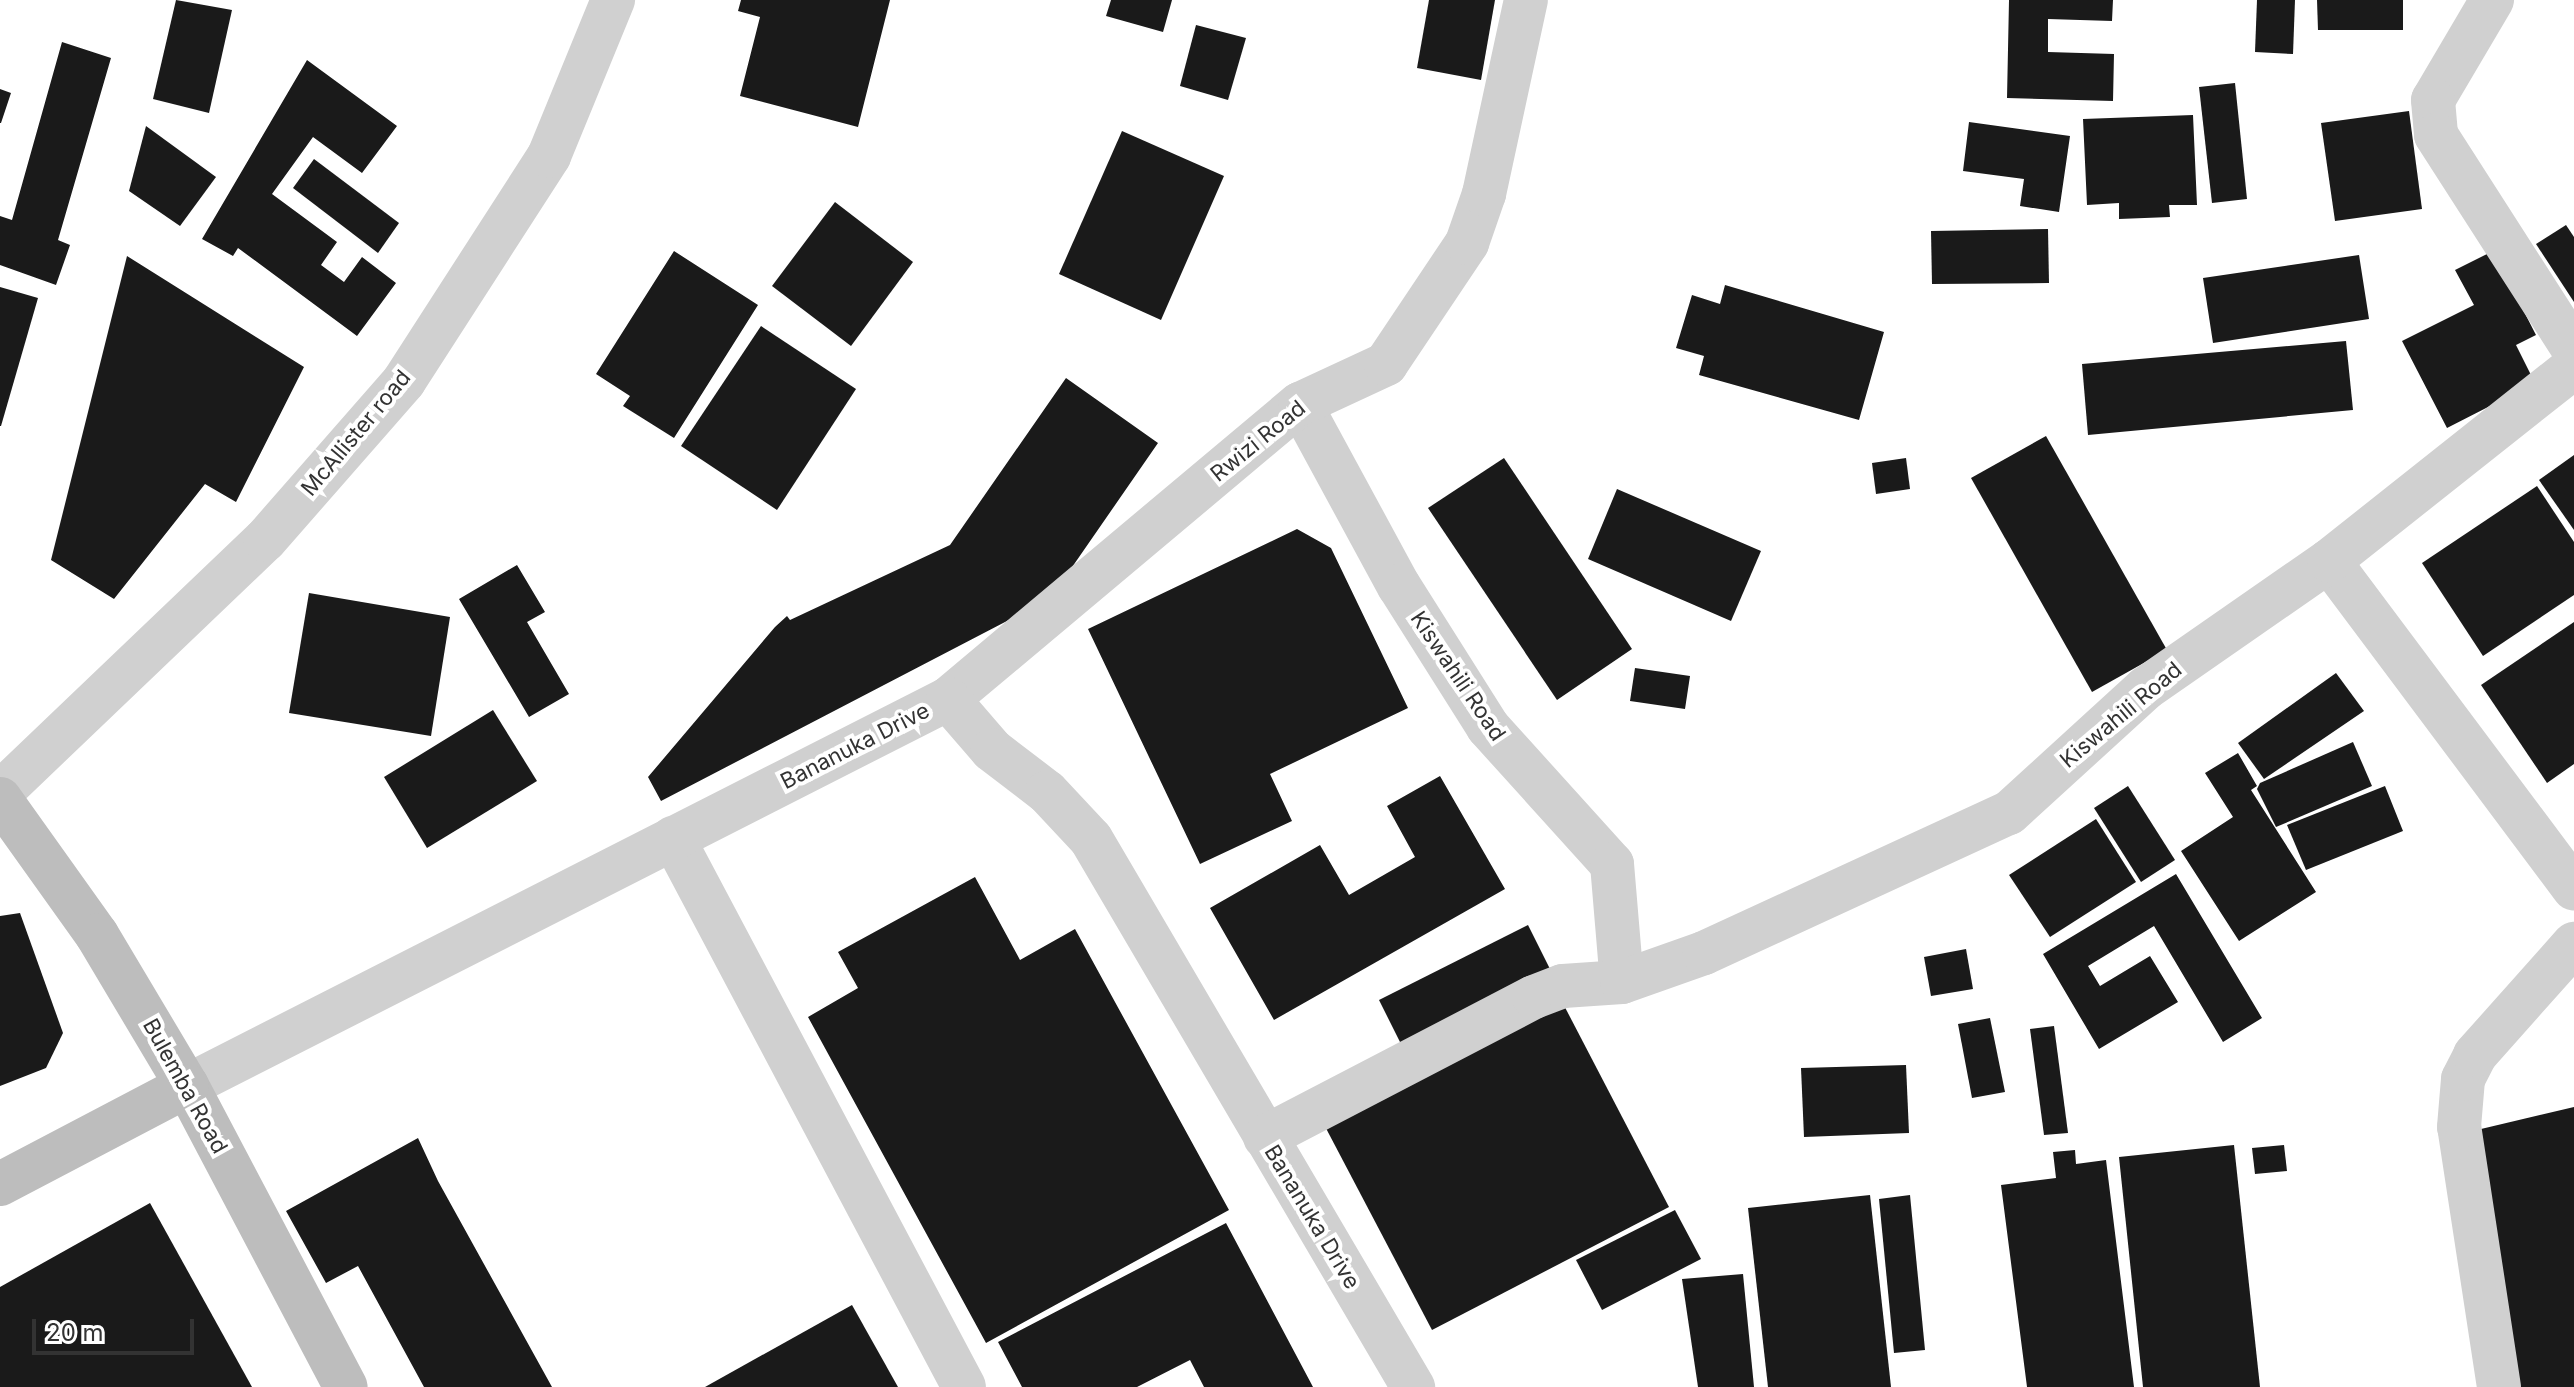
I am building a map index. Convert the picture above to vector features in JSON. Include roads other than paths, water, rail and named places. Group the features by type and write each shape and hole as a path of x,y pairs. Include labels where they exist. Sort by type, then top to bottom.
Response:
{"main road":[{"name":"Bulemba Road","path":"0,796 97,935 187,1086 346,1387"},
{"path":"0,1184 187,1086"}],"street":[{"name":"McAllister road","path":"0,796 265,540 404,381 549,156 613,0"},
{"name":"Rwizi Road","path":"948,699 1300,404 1386,364 1467,243 1484,194 1526,0"},
{"path":"2492,0 2433,100 2436,135 2574,350"},
{"name":"Kiswahili Road","path":"1265,1137 1534,997 1563,986 1622,982 1704,953 2009,813 2146,688 2329,561 2574,367"},
{"name":"Kiswahili Road","path":"1300,404 1399,586 1488,727 1612,864 1622,982"},
{"path":"2329,561 2574,889"},
{"name":"Bananuka Drive","path":"187,1086 948,699 992,750 1047,792 1091,839 1413,1387"},
{"path":"673,838 964,1387"},
{"path":"2499,1387 2459,1127 2463,1079 2475,1055 2574,944"}]}
